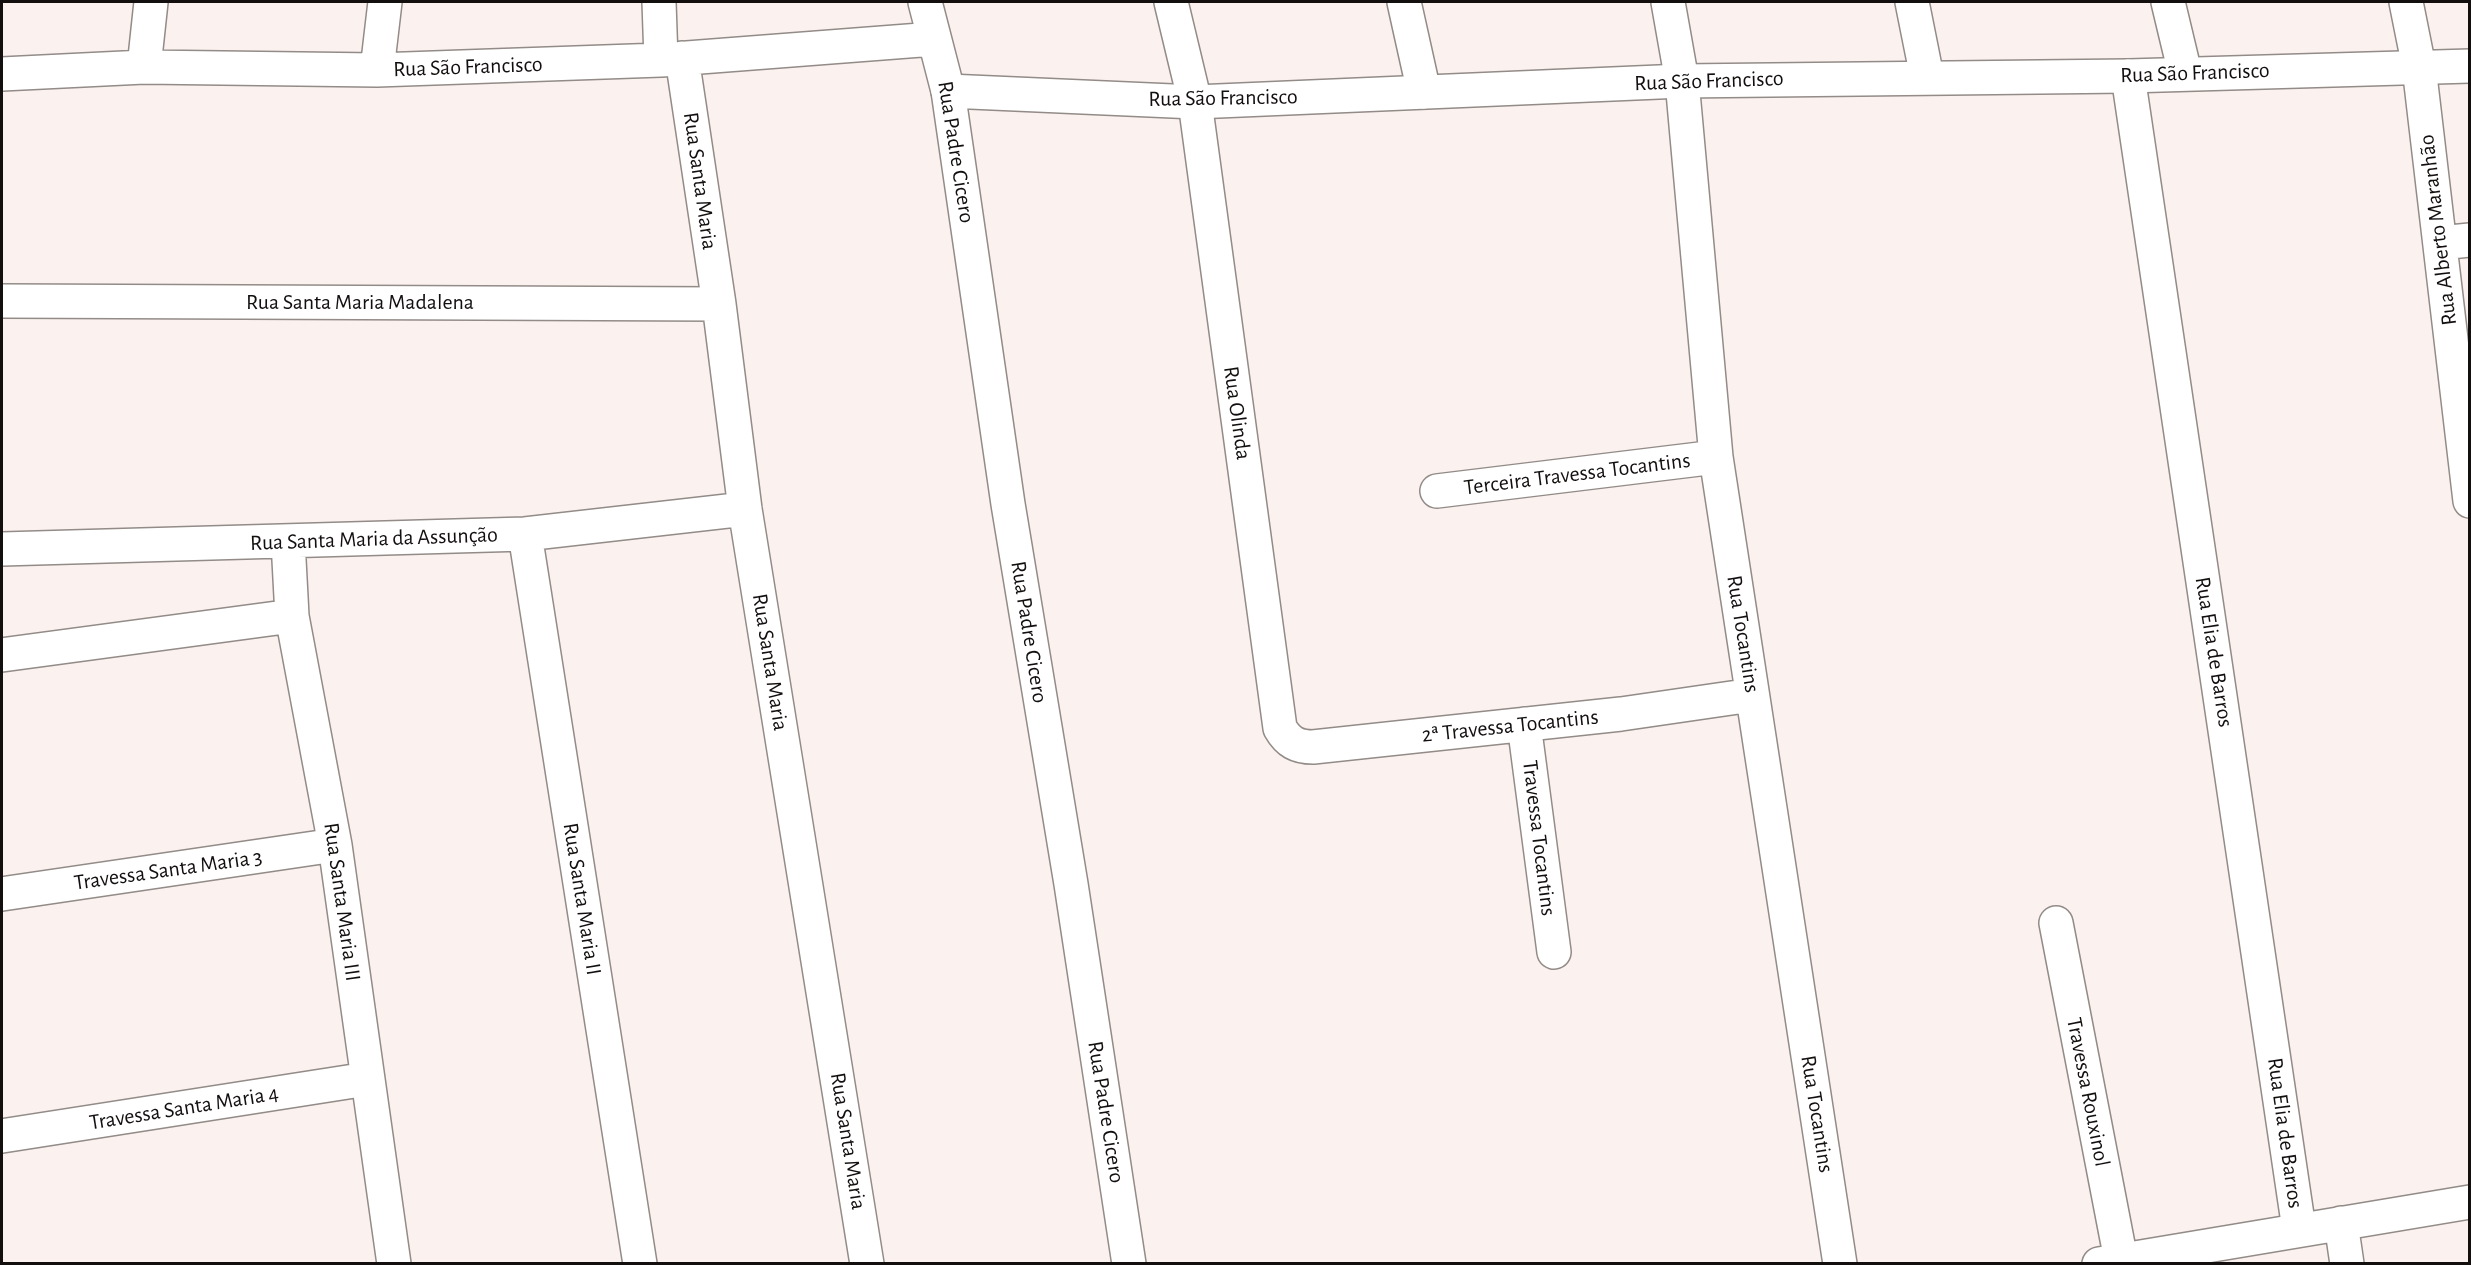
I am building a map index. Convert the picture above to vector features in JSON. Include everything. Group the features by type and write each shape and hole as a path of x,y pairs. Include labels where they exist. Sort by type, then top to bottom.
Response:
{"street":[{"path":"144,67 151,2"},
{"path":"377,70 385,2"},
{"name":"Rua Santa Maria","path":"658,2 672,59 719,304 745,509 867,1263"},
{"name":"Rua Padre Cicero","path":"925,2 948,91 1008,504 1071,884 1129,1263"},
{"name":"Rua Olinda","path":"1171,2 1195,102 1279,723"},
{"path":"1404,2 1424,92"},
{"name":"Rua Tocantins","path":"1668,2 1682,81 1716,458 1840,1263"},
{"path":"1912,2 1927,76"},
{"path":"2168,2 2185,73"},
{"name":"Rua Alberto Maranhão","path":"2406,2 2455,242 2469,495"},
{"name":"Rua São Francisco","path":"2,74 144,67 377,70 672,59 934,39"},
{"name":"Rua São Francisco","path":"948,91 1195,102 1682,81 1927,76 2128,76 2469,66"},
{"name":"Rua Elia de Barros","path":"2128,76 2299,1229"},
{"name":"Rua Santa Maria Madalena","path":"2,300 719,304"},
{"name":"Terceira Travessa Tocantins","path":"1437,491 1716,458"},
{"name":"Rua Santa Maria da Assunção","path":"2,549 525,534 745,509"},
{"name":"Rua Santa Maria II","path":"525,534 640,1263"},
{"name":"Rua Santa Maria III","path":"288,541 292,616 335,845 394,1263"},
{"path":"2,655 292,616"},
{"name":"2ª Travessa Tocantins","path":"1279,723 1289,740 1304,747 1313,747 1622,714 1752,695"},
{"name":"Travessa Tocantins","path":"1524,724 1554,951"},
{"name":"Travessa Santa Maria 3","path":"2,894 335,845"},
{"name":"Travessa Rouxinol","path":"2056,924 2110,1262"},
{"name":"Travessa Santa Maria 4","path":"2,1136 367,1079"},
{"path":"2110,1262 2469,1202"},
{"path":"2341,1223 2347,1263"}]}
